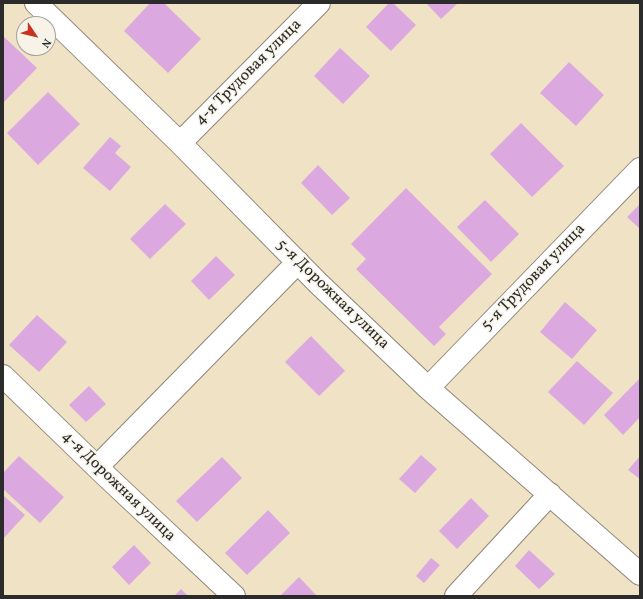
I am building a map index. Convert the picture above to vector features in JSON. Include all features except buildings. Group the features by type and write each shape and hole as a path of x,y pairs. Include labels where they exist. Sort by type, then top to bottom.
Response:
{"street":[{"name":"5-я Дорожная улица","path":"36,3 428,388 640,574"},
{"name":"4-я Трудовая улица","path":"180,144 319,3"},
{"name":"5-я Трудовая улица","path":"428,388 640,168"},
{"path":"97,467 298,262"},
{"name":"4-я Дорожная улица","path":"3,376 234,596"},
{"path":"456,596 550,494"}]}
